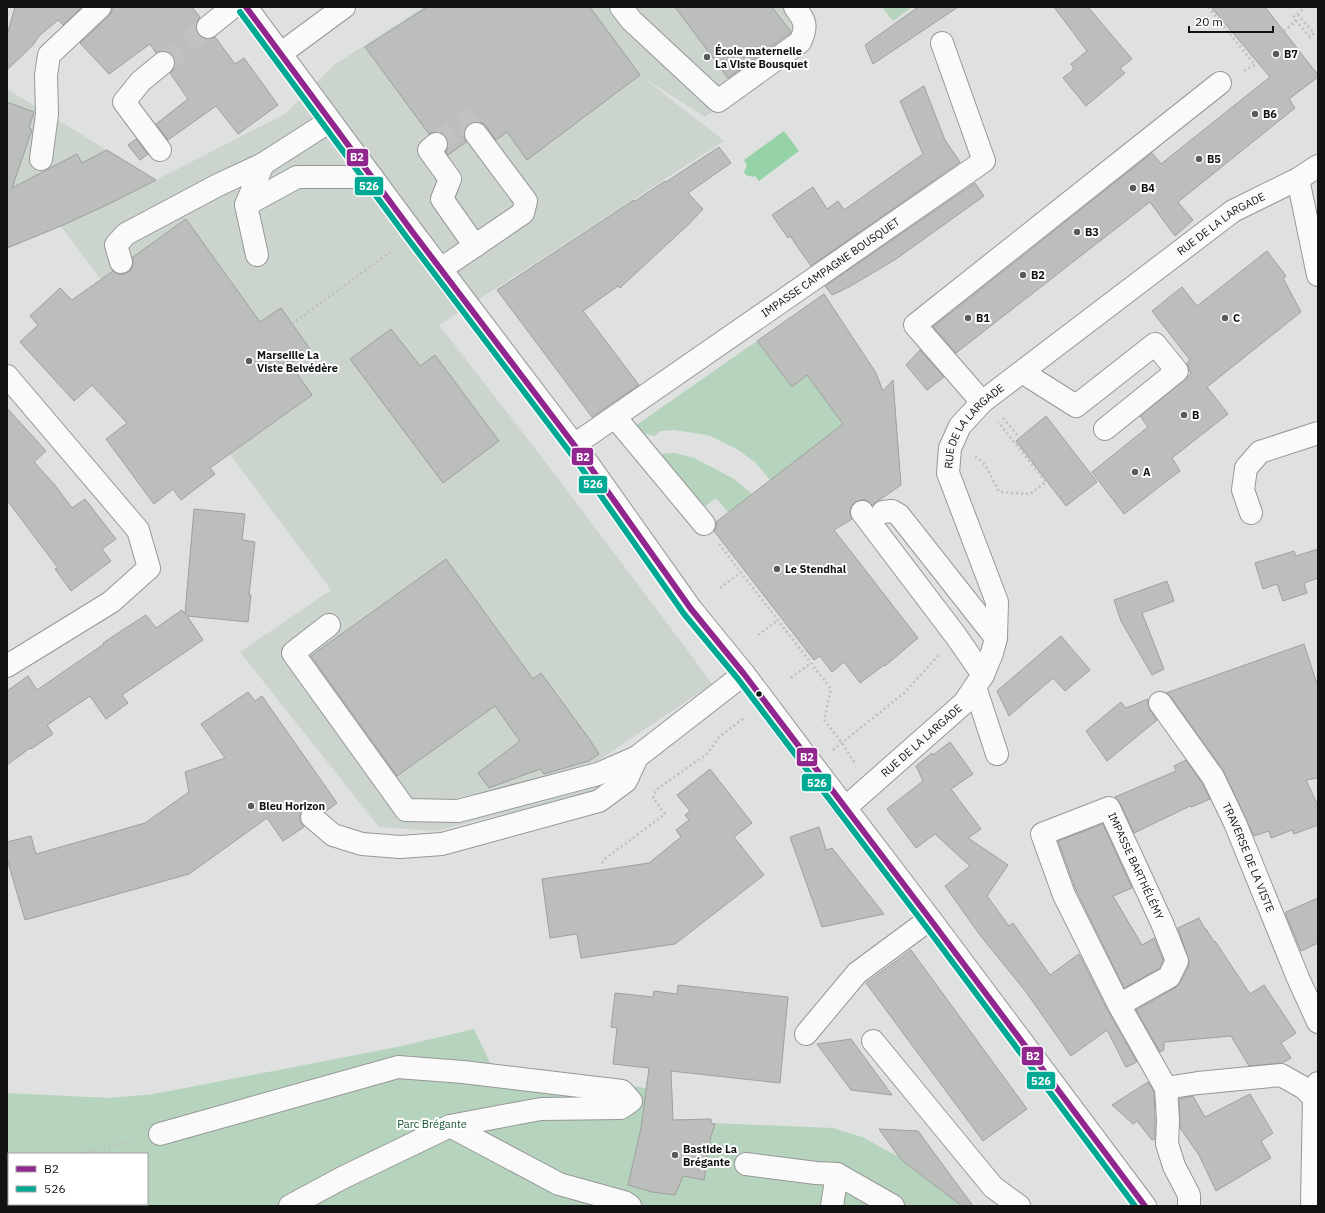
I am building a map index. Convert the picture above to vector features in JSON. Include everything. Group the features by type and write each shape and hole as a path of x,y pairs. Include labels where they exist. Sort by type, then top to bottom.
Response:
{"street":[{"path":"41,159 47,114 46,76 49,55 100,7"},
{"path":"208,27 233,7"},
{"path":"246,7 574,445 691,609 744,674 1145,1206"},
{"path":"621,7 631,20 718,100 800,42 805,32 804,19 795,7"},
{"path":"280,54 331,11"},
{"name":"IMPASSE CAMPAGNE BOUSQUET","path":"574,445 984,160 942,43"},
{"path":"160,150 124,102 141,81 163,63"},
{"path":"982,402 915,324 1220,83"},
{"path":"121,262 116,245 126,234 218,185 263,164 330,121"},
{"path":"441,269 523,213 526,201 476,134"},
{"path":"436,144 429,150 450,179 442,200 474,246"},
{"path":"257,255 246,205 263,164"},
{"name":"RUE DE LA LARGADE","path":"845,808 964,703 979,681 992,653 996,638 997,602 948,473 950,448 960,426 982,402 1234,211 1298,179 1318,166"},
{"path":"246,205 297,177 372,177"},
{"path":"1298,179 1318,275"},
{"path":"1022,372 1076,406 1155,344 1177,371 1105,429"},
{"path":"7,376 138,530 149,568 111,602 7,666"},
{"path":"615,417 651,449 704,524"},
{"path":"1251,513 1243,490 1246,468 1260,452 1318,433"},
{"path":"996,638 899,515 892,511 873,512 956,636 979,681 997,754"},
{"path":"329,625 292,653 406,810 458,811 598,774 637,757 744,674"},
{"name":"TRAVERSE DE LA VISTE","path":"1160,703 1213,777 1235,823 1298,978 1318,1022"},
{"path":"312,817 333,835 362,844 400,847 442,844 599,801 626,781 637,757"},
{"name":"IMPASSE BARTHÉLÉMY","path":"1119,1005 1169,977 1177,961 1162,922 1109,808 1042,834 1064,895 1119,1005 1166,1088"},
{"path":"806,1034 857,973 930,919"},
{"path":"873,1041 993,1187 1019,1206"},
{"path":"160,1134 398,1067 463,1072 622,1091 631,1101 621,1108 541,1109 450,1126 342,1178 290,1206"},
{"path":"1189,1206 1189,1195 1174,1166 1168,1144 1166,1088 1198,1083 1281,1075 1304,1088 1316,1090 1312,1206"},
{"path":"450,1126 559,1184 606,1202 624,1202 630,1206"},
{"path":"746,1164 816,1173 837,1174 893,1206"},
{"path":"832,1206 837,1174"}],"path":[{"path":"1208,7 1255,65"},
{"path":"1297,14 1314,34 1310,36 1293,17 1306,7"},
{"path":"1284,32 1296,21"},
{"path":"292,324 378,261"},
{"path":"1002,418 1020,438"},
{"path":"972,456 982,460 1000,492 1030,494 1046,482 998,422"},
{"path":"718,542 831,689 824,720 842,743 859,769"},
{"path":"720,588 741,572"},
{"path":"758,635 778,620"},
{"path":"832,751 904,693 956,636"},
{"path":"791,678 812,663"},
{"path":"602,863 606,858 665,814 654,798 656,790 708,753 719,737 744,718 723,690"},
{"path":"84,1153 160,1134"}],"shaded area":[{"path":"424,7 809,7 815,15 817,28 810,40 705,117 645,79 724,141 439,325 554,473 712,684 596,762 601,790 435,831 379,827 240,652 331,590 61,226 7,249 7,89 156,180 285,114 334,65"},
{"path":"784,131 799,151 759,181 755,176 753,177 746,175 744,172 747,165 744,160"}],"green space":[{"path":"882,7 912,7 893,21"},
{"path":"757,341 792,386 807,375 895,489 852,519 771,481 756,463 737,449 708,435 674,430 660,431 655,436 643,433 635,426"},
{"path":"675,453 694,458 734,479 753,495 729,513 716,498 703,508 663,460 662,454"},
{"name":"Parc Brégante","path":"474,1029 491,1065 672,1092 673,1120 711,1119 711,1123 833,1128 862,1137 899,1157 963,1206 7,1206 7,1093 109,1098 154,1094 402,1046"}],"building":[{"path":"15,7 82,7 63,25 58,20 39,36 33,45 7,70 7,35"},
{"path":"112,7 192,7 200,17 196,28 199,35 204,39 215,37 235,64 244,58 278,105 238,134 216,106 168,140 156,124 188,99 170,73 175,67 175,61 172,55 167,51 156,53 150,44 109,74 80,43 109,16 112,11"},
{"path":"427,7 590,7 640,75 527,160 507,132 496,140 486,126 481,122 468,124 464,129 466,142 448,155 446,152 448,142 446,136 440,132 429,134 365,47"},
{"path":"675,7 772,7 791,32 728,78"},
{"path":"918,7 958,7 873,64 865,45"},
{"path":"1054,7 1088,7 1132,59 1120,68 1125,73 1086,106 1063,78 1074,69 1071,64 1087,51"},
{"path":"1211,7 1265,7 1318,75 1318,77 1289,99 1295,108 1178,202 1193,220 1175,236 1150,202 956,353 933,327 1152,153 1161,164 1270,77"},
{"path":"924,86 945,140 960,162 811,266 790,236 788,238 772,215 813,187 827,209 838,201 844,210 923,154 900,101"},
{"path":"7,102 34,112 29,128 32,130 12,188 77,154 82,163 107,150 156,180 61,226 7,248"},
{"path":"136,139 148,154 140,160 128,145"},
{"path":"719,147 731,163 688,193 703,209 620,288 618,286 583,311 639,385 592,417 497,290 634,200 635,201 665,181 666,182"},
{"path":"975,183 984,196 896,259 849,287 832,295 825,286"},
{"path":"186,219 260,322 281,308 310,349 290,364 312,395 210,468 215,474 181,500 173,489 154,504 106,439 127,423 92,385 74,401 20,342 38,325 30,316 60,288 72,300 113,271 118,274 125,274 130,271 133,265 133,257"},
{"path":"1267,251 1286,276 1283,278 1301,312 1207,387 1228,414 1172,458 1180,471 1124,514 1092,472 1148,427 1140,416 1191,374 1187,363 1190,360 1152,311 1182,287 1197,306"},
{"path":"824,294 876,373 883,391 893,380 901,485 872,505 866,500 855,502 850,508 852,519 834,530 918,638 885,666 884,665 860,683 844,662 832,672 820,656 814,660 714,531 717,526 716,522 843,424 807,375 792,387 757,341"},
{"path":"391,329 420,366 435,355 499,441 443,483 350,359"},
{"path":"920,350 944,377 927,390 906,365"},
{"path":"7,408 46,451 34,462 54,484 72,508 85,499 116,539 102,549 111,561 71,591 55,569 58,568 7,500"},
{"path":"1046,416 1097,482 1066,506 1016,441"},
{"path":"194,509 245,514 242,540 255,542 249,595 251,595 248,622 187,616 203,640 122,695 128,703 106,719 90,696 47,725 53,734 31,749 30,748 7,765 7,691 28,676 37,690 104,644 103,643 146,615 156,628 182,610 185,614"},
{"path":"1318,549 1318,578 1304,583 1307,593 1283,601 1277,584 1263,589 1255,563 1294,551 1296,556"},
{"path":"446,559 533,679 541,673 599,754 589,761 544,774 540,769 489,788 478,773 520,741 495,706 397,776 311,656"},
{"path":"1167,581 1174,601 1142,613 1164,669 1152,675 1121,621 1114,600"},
{"path":"1061,636 1090,670 1065,691 1053,678 1009,716 997,691"},
{"path":"1304,644 1318,687 1318,778 1306,780 1318,806 1318,825 1294,834 1292,830 1271,838 1269,831 1254,836 1223,770 1170,696 1166,693"},
{"name":"Bleu Horizon","path":"248,692 255,701 262,696 337,803 325,812 320,807 308,805 303,809 300,815 300,822 304,827 283,841 267,818 189,874 25,920 7,859 7,842 31,836 36,854 145,823 189,792 185,772 225,758 201,724"},
{"path":"1148,699 1150,710 1157,720 1107,761 1086,731 1121,702 1126,708"},
{"path":"950,742 973,774 951,789 981,829 968,838 1008,865 987,896 1009,926 1013,923 1050,975 1079,954 1108,1011 1137,1062 1126,1067 1107,1030 1071,1056 1026,992 980,935 945,886 970,866 935,834 916,848 887,809 923,781 916,766 932,753 933,755"},
{"path":"1186,760 1202,783 1210,799 1191,807 1190,806 1134,833 1120,803 1115,797 1176,771 1174,766"},
{"path":"710,769 752,823 734,837 764,875 675,944 581,958 577,934 550,938 542,879 649,863 681,837 676,830 689,820 685,815 690,811 677,795"},
{"path":"1103,824 1132,888 1113,896 1142,945 1154,938 1163,960 1160,968 1124,988 1076,890 1058,841"},
{"path":"819,827 826,850 832,848 884,914 822,927 790,837"},
{"path":"1318,898 1318,943 1301,951 1286,912"},
{"path":"1199,918 1250,994 1264,985 1296,1033 1281,1043 1291,1058 1282,1063 1249,1066 1231,1036 1164,1042 1164,1050 1160,1052 1136,1010 1175,988 1180,983 1188,967 1189,961 1178,928"},
{"path":"911,950 1027,1109 983,1141 866,983"},
{"path":"678,985 788,997 780,1083 671,1071 673,1120 711,1119 711,1123 715,1124 711,1136 704,1180 683,1176 675,1195 652,1192 628,1185 641,1128 649,1068 613,1064 617,1028 611,1027 615,993 653,997 654,991 677,994"},
{"path":"851,1039 892,1095 851,1090 817,1044"},
{"path":"1148,1082 1154,1092 1155,1139 1152,1140 1137,1121 1133,1124 1112,1105"},
{"path":"1250,1094 1273,1133 1261,1141 1271,1158 1216,1191 1199,1155 1180,1128 1179,1099 1193,1096 1205,1117"},
{"path":"879,1129 918,1131 973,1206 962,1206 904,1162"}],"tunnel":[{"path":"163,63 208,27"},
{"path":"436,144 466,121 476,134"}],"transit line":[{"name":"B2","path":"246,7 414,234 581,454 691,609 744,674 1145,1206"},
{"name":"526","path":"240,12 408,239 575,459 684,614 738,679 1135,1206"}],"place":[{"name":"B7","path":"1276,54"},
{"name":"École maternelle La Viste Bousquet","path":"707,57"},
{"name":"B6","path":"1255,114"},
{"name":"B5","path":"1199,159"},
{"name":"B4","path":"1133,188"},
{"name":"B3","path":"1077,232"},
{"name":"B2","path":"1023,275"},
{"name":"B1","path":"968,318"},
{"name":"C","path":"1225,318"},
{"name":"Marseille La Viste Belvédère","path":"249,361"},
{"name":"B","path":"1184,415"},
{"name":"A","path":"1135,472"},
{"name":"Le Stendhal","path":"777,569"},
{"name":"Bleu Horizon","path":"251,806"},
{"name":"Bastide La Brégante","path":"675,1155"}]}
